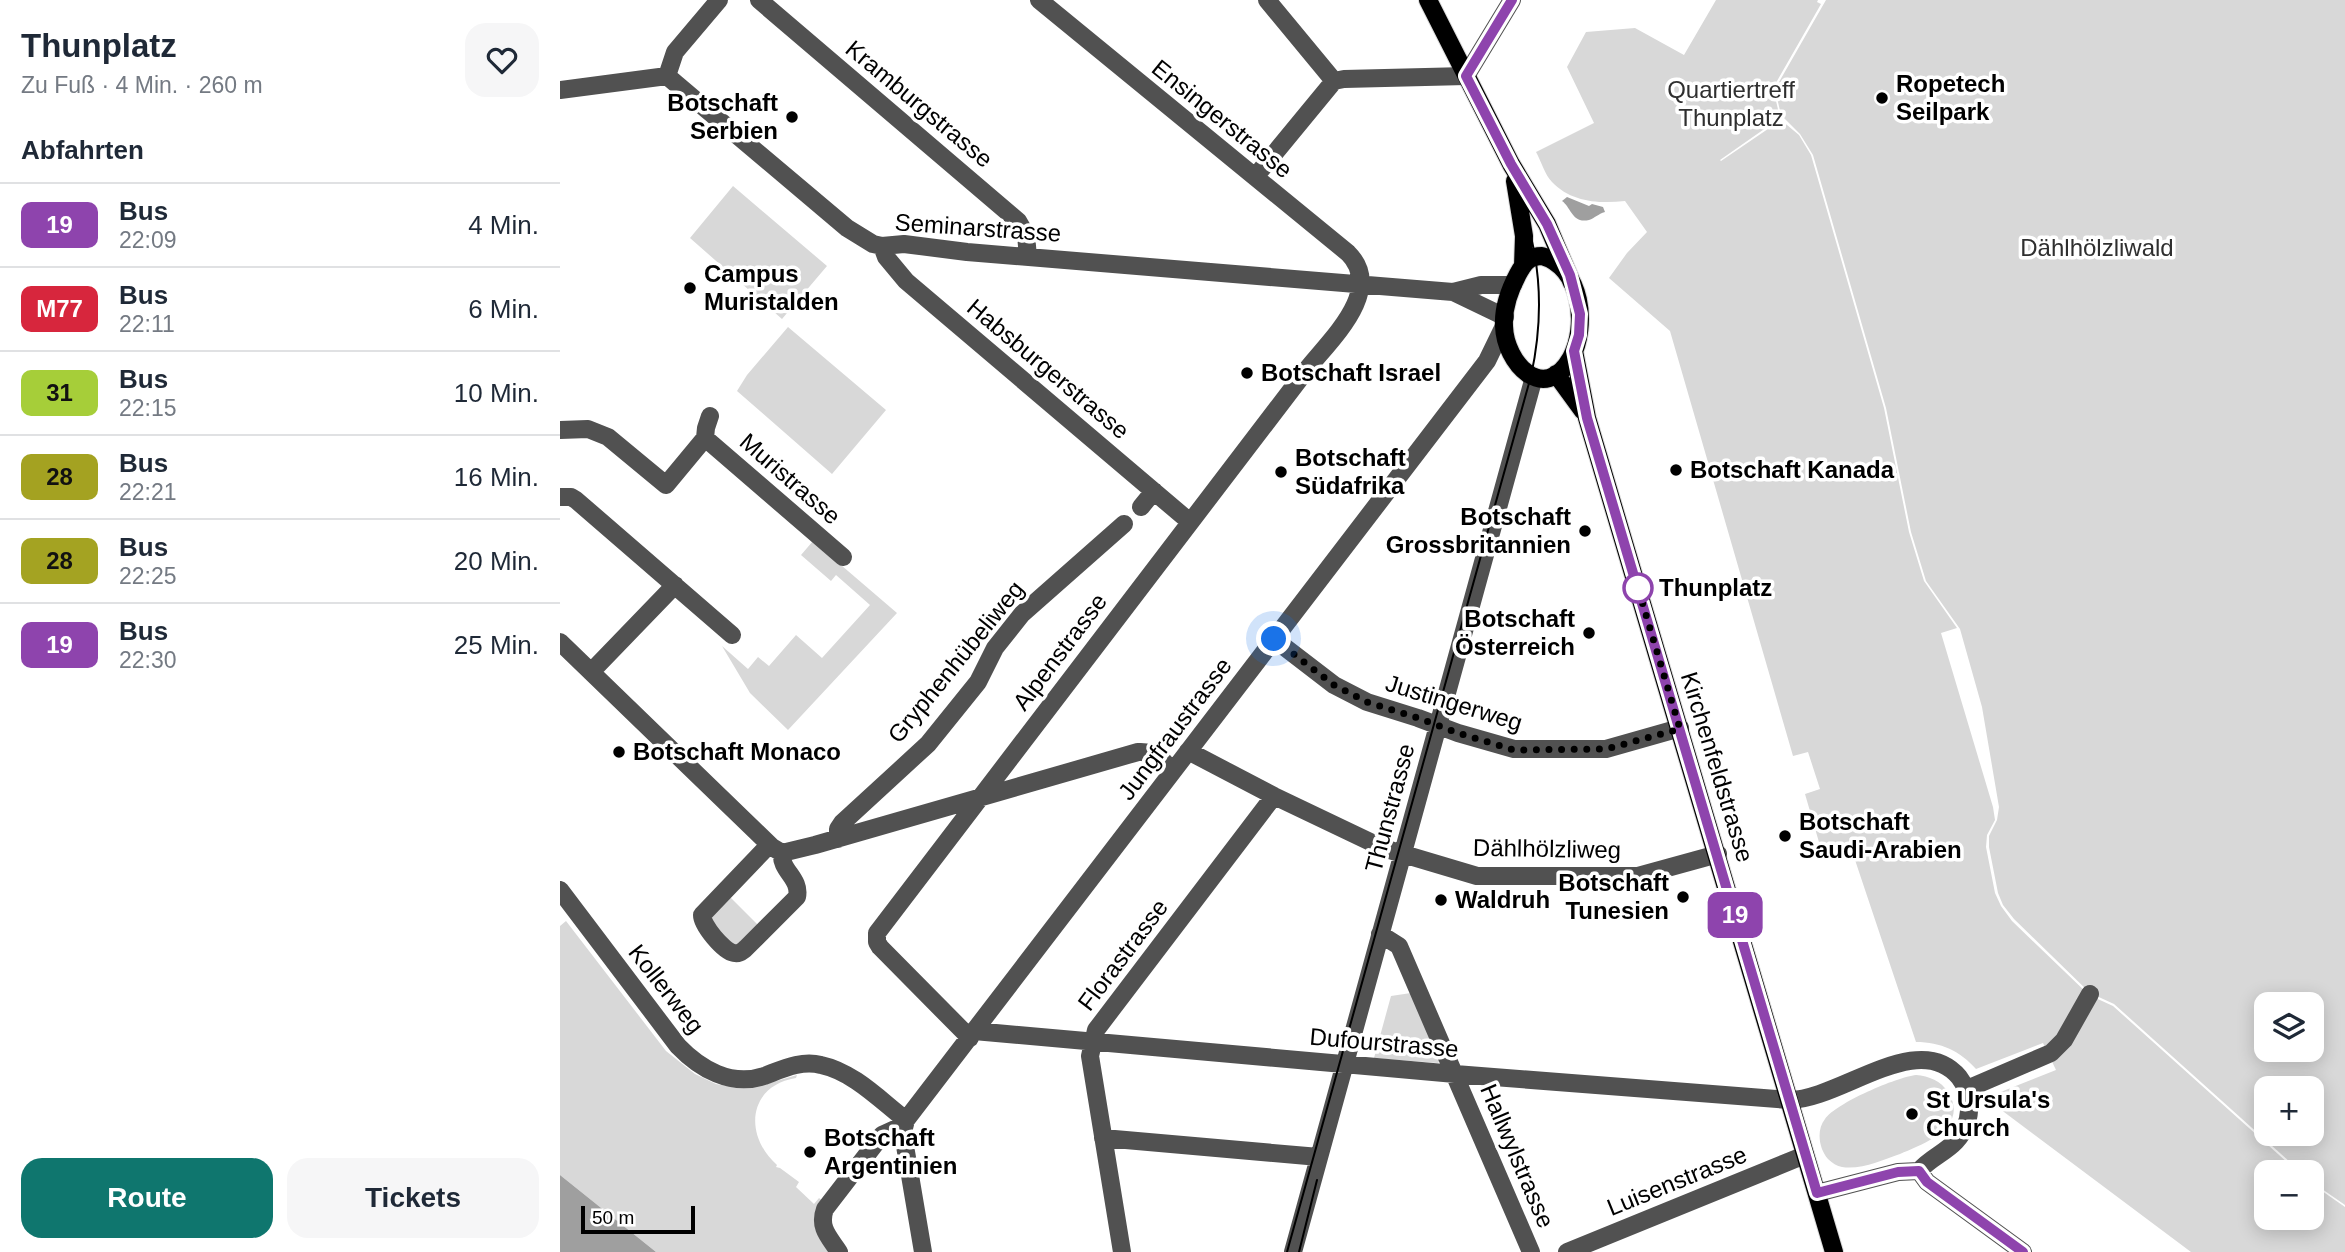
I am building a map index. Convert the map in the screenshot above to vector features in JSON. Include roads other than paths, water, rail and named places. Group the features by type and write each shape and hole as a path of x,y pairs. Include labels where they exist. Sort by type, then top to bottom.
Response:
{"main road":[{"path":"1428,0 1511,164 1547,224 1573,283 1581,325 1574,351 1556,374 1544,378 1534,377 1518,366 1508,346 1504,322 1513,285 1531,257 1544,256 1558,265 1573,283"},
{"path":"1511,164 1518,190 1524,236 1523,266"},
{"name":"Kirchenfeldstrasse","path":"1574,351 1587,418 1834,1252"},
{"name":"Kirchenfeldstrasse","path":"1556,374 1587,418"}],"street":[{"path":"560,90 667,76 675,52 719,0"},
{"name":"Kramburgstrasse","path":"759,0 1018,221 1026,235 1028,257"},
{"name":"Ensingerstrasse","path":"1039,0 1351,256 1358,268 1360,284"},
{"path":"1267,0 1334,81"},
{"path":"1255,177 1334,81 1466,76 1512,0"},
{"name":"Seminarstrasse","path":"667,76 858,236 873,244 904,244 1028,257 1453,292 1481,285 1513,285"},
{"name":"Habsburgerstrasse","path":"882,246 886,257 906,281 1190,522"},
{"name":"Alpenstrasse","path":"972,1034 880,947 877,938 879,930 1352,314 1360,284"},
{"name":"Seminarstrasse","path":"1453,292 1504,322"},
{"name":"Jungfraustrasse","path":"839,1252 823,1227 823,1215 829,1203 882,1135 905,1123 1487,361 1504,322"},
{"name":"Thunstrasse","path":"1293,1252 1534,377"},
{"name":"Muristrasse","path":"560,430 588,429 608,437 666,485 705,438 710,416"},
{"name":"Muristrasse","path":"705,438 843,557"},
{"path":"1141,507 1154,491"},
{"path":"560,497 576,500 733,635"},
{"name":"Gryphenhübeliweg","path":"838,839 838,829 842,823 926,746 978,682 995,648 1022,614 1124,524"},
{"path":"591,672 675,585"},
{"name":"Justingerweg","path":"1274,639 1338,687 1372,704 1458,733 1523,751 1606,749 1680,729"},
{"path":"560,642 776,849 798,888 797,897 745,950 737,953 730,951 704,926 702,915 776,849 838,839 1138,752 1158,755 1172,772"},
{"name":"Dählhölzliweg","path":"1188,751 1274,796 1402,855 1487,877 1638,876 1718,854"},
{"name":"Florastrasse","path":"1122,1252 1090,1056 1096,1030 1274,796"},
{"name":"Kollerweg","path":"560,890 678,1046 700,1065 729,1078 743,1079 800,1064 824,1065 846,1074 905,1123"},
{"name":"Hallwylstrasse","path":"1380,934 1399,946 1531,1252"},
{"path":"1817,1193 1912,1171 1957,1140 1963,1132 1969,1112 1966,1089 2051,1054 2064,1040 2090,994"},
{"name":"Dufourstrasse","path":"972,1034 1789,1100 1818,1096 1912,1059 1930,1060 1944,1065 1956,1074 1966,1089"},
{"path":"905,1123 905,1147 923,1252"},
{"path":"1103,1138 1319,1157"},
{"name":"Luisenstrasse","path":"1567,1252 1805,1155"},
{"path":"1912,1171 2019,1251"}],"tram line":[{"path":"1287,1252 1531,376 1537,338 1537,270 1522,207 1511,176 1425,0"},
{"path":"1299,1252 1317,1180"}],"place":[{"name":"Ropetech Seilpark","path":"1882,98"},
{"name":"Botschaft Serbien","path":"792,117"},
{"name":"Campus Muristalden","path":"690,288"},
{"name":"Botschaft Israel","path":"1247,373"},
{"name":"Botschaft Kanada","path":"1676,470"},
{"name":"Botschaft Südafrika","path":"1281,472"},
{"name":"Botschaft Grossbritannien","path":"1585,531"},
{"name":"Thunplatz","path":"1638,588"},
{"name":"Botschaft Österreich","path":"1589,633"},
{"name":"Botschaft Monaco","path":"619,752"},
{"name":"Botschaft Saudi-Arabien","path":"1785,836"},
{"name":"Botschaft Tunesien","path":"1683,897"},
{"name":"Waldruh","path":"1441,900"},
{"name":"St Ursula's Church","path":"1912,1114"},
{"name":"Botschaft Argentinien","path":"810,1152"}],"park label":[{"name":"Quartiertreff Thunplatz","path":"1731,104"},
{"name":"Dählhölzliwald","path":"2097,248"}]}
